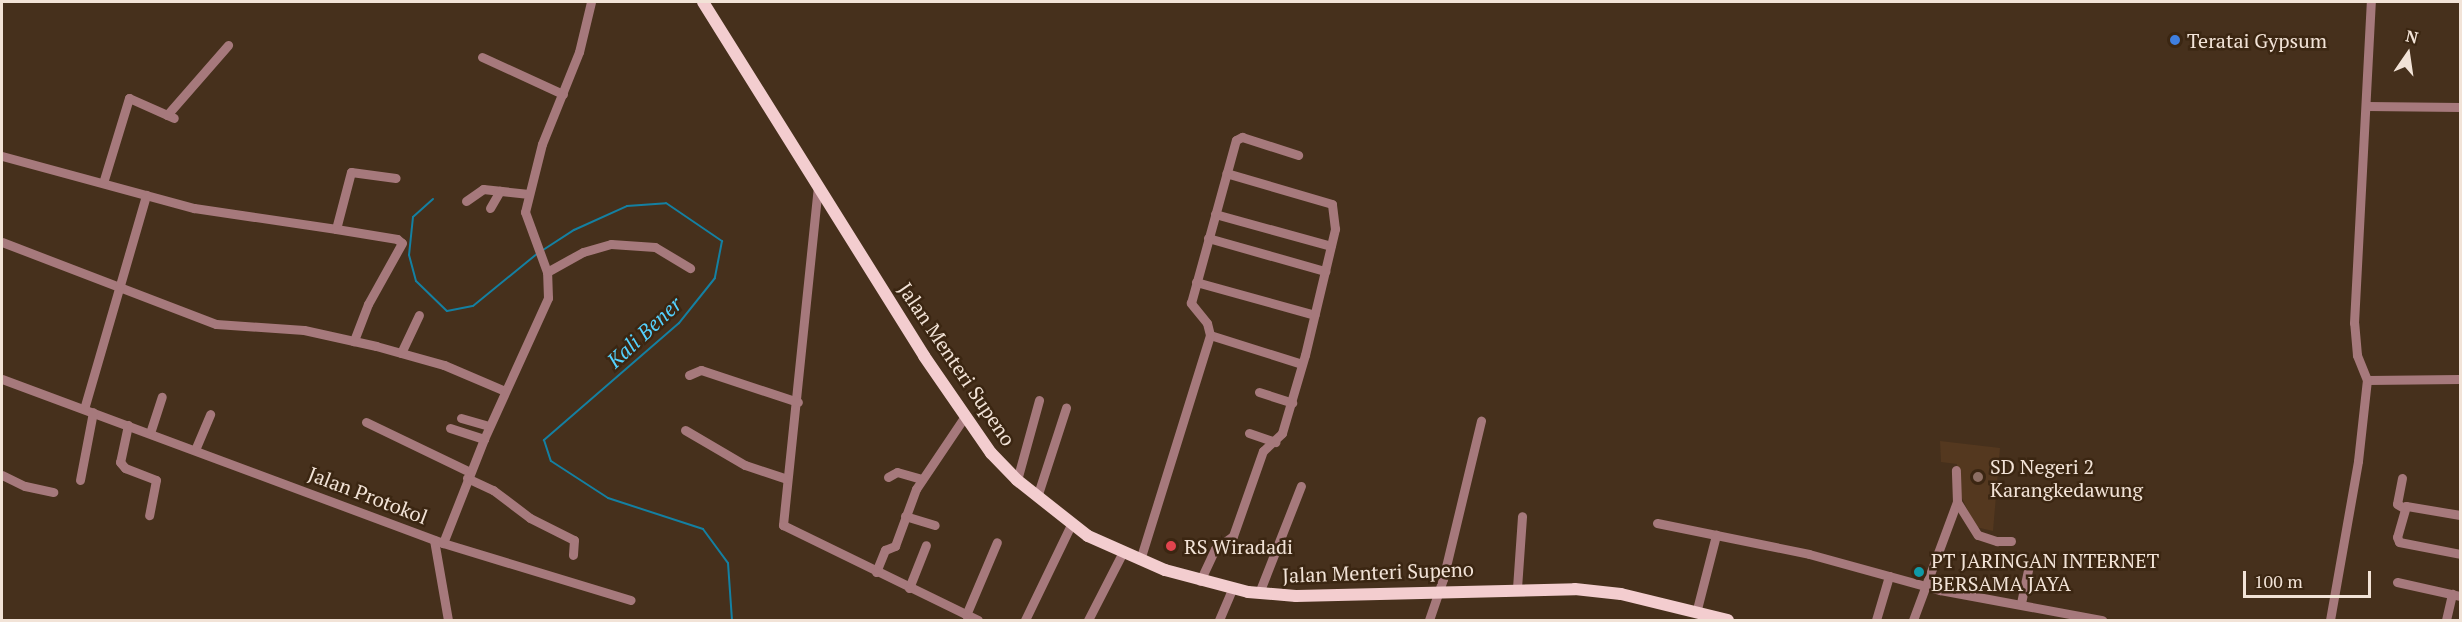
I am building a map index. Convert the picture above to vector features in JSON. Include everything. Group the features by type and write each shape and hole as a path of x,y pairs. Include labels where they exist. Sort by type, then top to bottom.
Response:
{"main road":[{"name":"Jalan Menteri Supeno","path":"703,2 818,186 991,453 1017,480 1071,525 1140,560 1200,581 1259,593 1296,596 1517,588 1621,594 1728,621"}],"street":[{"path":"591,2 563,94 542,144 529,194 526,219 532,238 546,270 583,252 611,244 655,247 690,268"},
{"path":"2330,621 2358,461 2367,380 2357,355 2354,323 2371,2"},
{"path":"104,183 129,98 134,98 170,116 228,45"},
{"path":"482,57 563,94"},
{"path":"2367,106 2460,107"},
{"path":"1140,560 1210,335 1207,323 1191,303 1238,137 1298,155"},
{"path":"2,156 146,195 237,216 397,238 402,243 368,304 354,341"},
{"path":"336,229 351,172 396,177"},
{"path":"1200,581 1215,549 1233,536 1263,451 1275,442 1292,403 1331,246 1332,204 1226,173"},
{"path":"818,186 798,402 782,518 785,529 978,621"},
{"path":"466,201 483,189 529,194"},
{"path":"490,208 500,191"},
{"path":"80,480 88,411 117,286 146,195"},
{"path":"1215,214 1331,246"},
{"path":"1208,238 1325,271"},
{"path":"2,242 223,326 304,330 354,341 401,353 505,391"},
{"name":"Jalan Protokol","path":"2,379 439,541 548,298 546,270"},
{"path":"1197,282 1315,315"},
{"path":"401,353 418,315"},
{"path":"1210,335 1302,364"},
{"path":"689,375 701,370 798,402"},
{"path":"2367,380 2460,378"},
{"path":"1259,392 1292,403"},
{"path":"150,433 162,397"},
{"path":"1017,480 1039,400"},
{"path":"1037,497 1065,408"},
{"path":"195,450 210,414"},
{"path":"876,572 883,552 895,546 905,516 922,479 965,416"},
{"path":"461,418 489,426"},
{"path":"1429,621 1440,591 1480,421"},
{"path":"366,422 469,475 530,518 574,540 573,555"},
{"path":"128,425 120,462 126,468 156,480 149,514"},
{"path":"450,428 484,439"},
{"path":"685,430 745,465 787,479"},
{"path":"1249,433 1275,442"},
{"path":"1913,621 1923,585 1957,502 1956,471"},
{"path":"888,477 897,472 922,479"},
{"path":"2,475 25,486 53,492"},
{"path":"2402,478 2397,504 2404,508"},
{"path":"1259,593 1301,486"},
{"path":"1957,502 1978,535 1997,542 2011,541"},
{"path":"2404,508 2411,505 2460,515"},
{"path":"2404,508 2398,541 2460,554"},
{"path":"905,516 935,525"},
{"path":"1517,588 1522,516"},
{"path":"1657,524 1809,554 1923,585 2102,621"},
{"path":"1025,621 1071,525"},
{"path":"1696,613 1716,535"},
{"path":"448,621 439,541 631,600"},
{"path":"966,615 997,542"},
{"path":"909,588 926,545"},
{"path":"1088,621 1123,552"},
{"path":"2020,603 2029,566"},
{"path":"1876,621 1889,576"},
{"path":"2397,582 2456,595 2446,621"},
{"path":"1219,621 1232,589"}],"shaded area":[{"name":"SD Negeri 2 Karangkedawung","path":"1940,441 2000,448 1993,531 1976,527 1958,490 1957,464 1941,462"}],"waterway":[{"name":"Kali Bener","path":"433,199 413,217 409,255 416,281 447,311 473,306 538,253"},
{"name":"Kali Bener","path":"543,250 574,230 627,206 666,203 722,241 715,278 679,323 544,440 551,461 608,498 703,529 728,563 732,620"}],"place":[{"name":"Teratai Gypsum","path":"2175,40"},
{"name":"SD Negeri 2 Karangkedawung","path":"1978,477"},
{"name":"RS Wiradadi","path":"1171,546"},
{"name":"PT JARINGAN INTERNET BERSAMA JAYA","path":"1919,572"}]}
